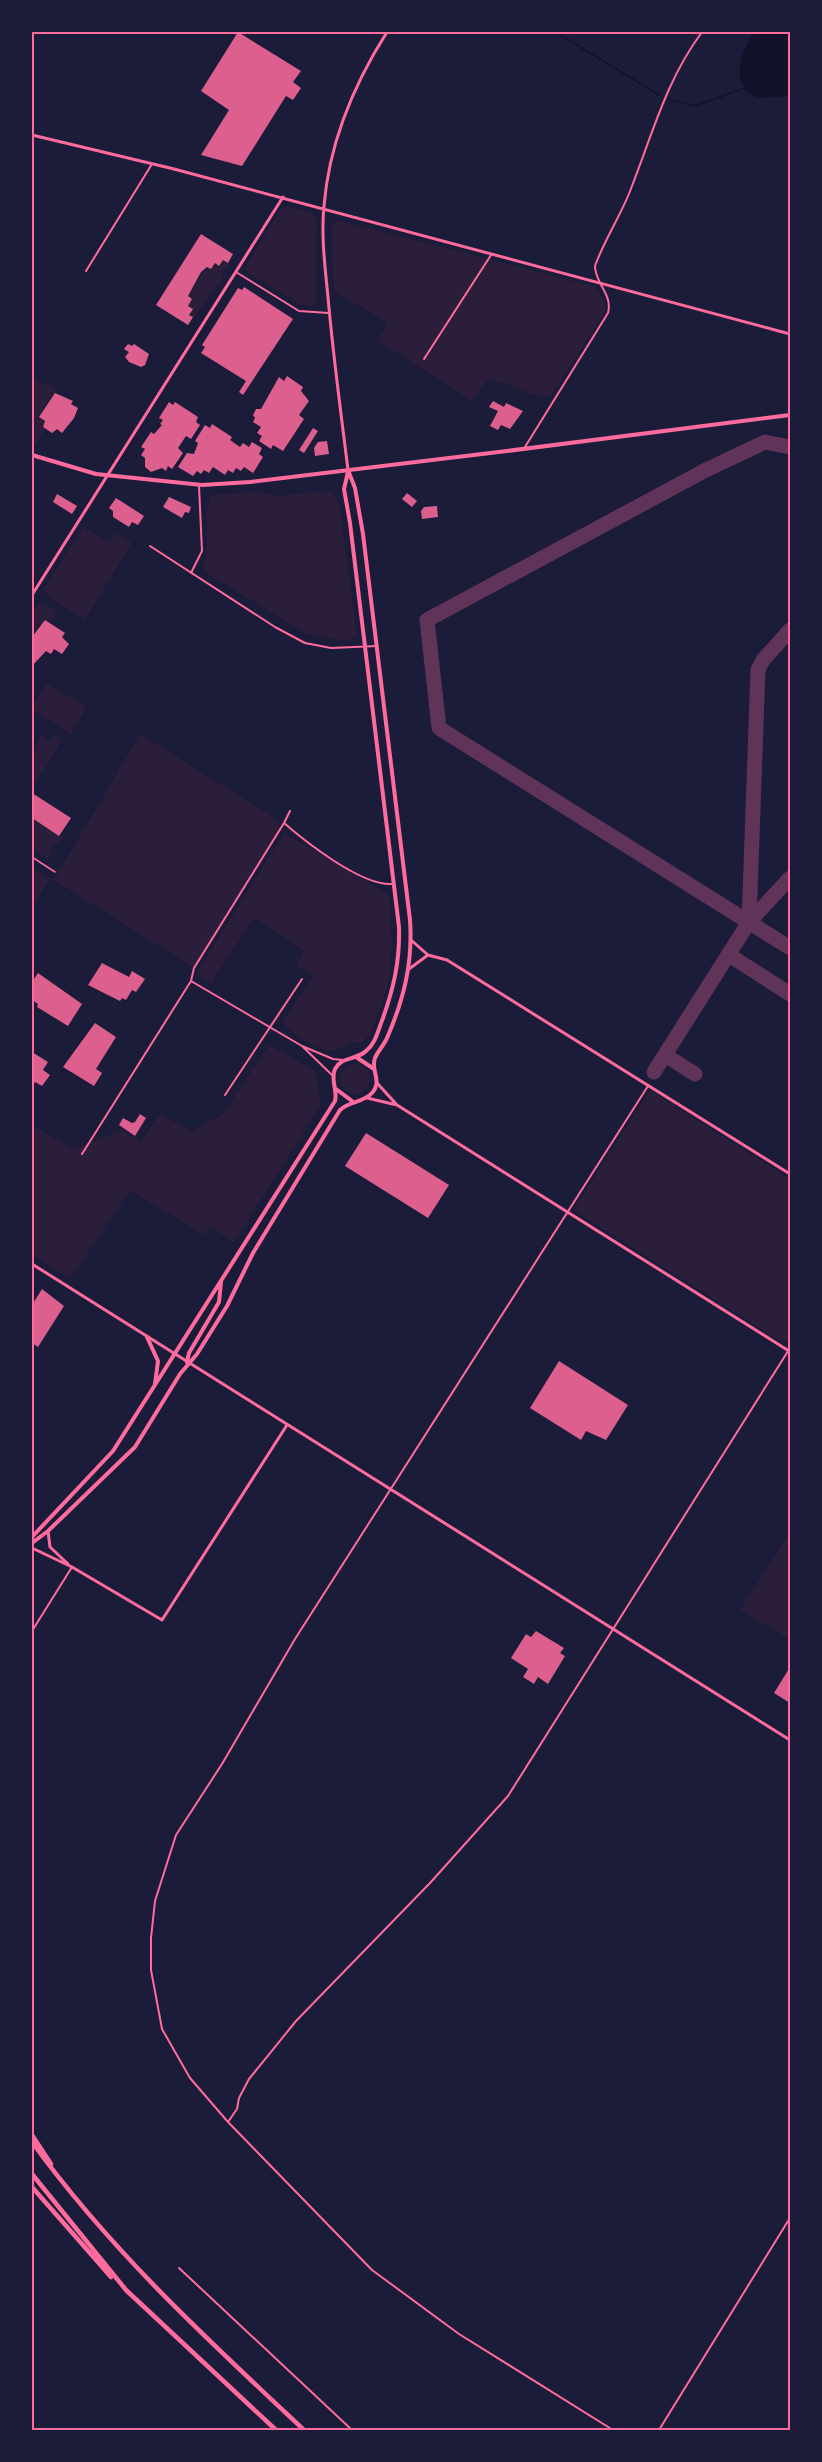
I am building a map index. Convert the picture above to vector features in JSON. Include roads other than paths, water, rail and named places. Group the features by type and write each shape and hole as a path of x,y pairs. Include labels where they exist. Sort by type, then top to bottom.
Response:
{"highway":[{"path":"32,2135 70,2191"},
{"path":"32,2142 70,2191 168,2303 304,2430"},
{"path":"32,2174 118,2281 276,2430"},
{"path":"32,2187 120,2287 156,2318"}],"main road":[{"path":"32,455 107,475 199,485 250,482 790,414"},
{"path":"32,1543 48,1531 135,1447 187,1363 197,1354 227,1306 253,1253 340,1110 352,1101 366,1098 377,1083 375,1058 388,1036 402,1002 409,969 411,940 363,534 355,488 348,470"},
{"path":"32,1538 113,1451 335,1101 336,1088 333,1077 337,1067 343,1060 368,1050 394,989 399,961 395,884 344,489 348,470"},
{"path":"355,1056 375,1069"},
{"path":"336,1088 352,1101"},
{"path":"187,1363 189,1353 219,1302 221,1281"},
{"path":"147,1337 158,1361 155,1385"}],"street":[{"path":"348,470 329,313 324,256 324,209 330,171 345,117 364,72 387,32"},
{"path":"524,449 608,313 609,300 595,271 598,258 629,194 660,106 674,74 702,32"},
{"path":"32,135 283,197 790,334"},
{"path":"86,271 152,164"},
{"path":"32,596 283,197"},
{"path":"424,359 491,255"},
{"path":"236,272 299,311 329,313"},
{"path":"191,573 202,551 199,485"},
{"path":"150,546 275,627 305,643 331,648 377,646"},
{"path":"82,1154 191,981 194,968 290,811"},
{"path":"284,823 304,840 366,878 383,885 395,884"},
{"path":"411,940 428,955 447,960 790,1174"},
{"path":"409,969 428,955"},
{"path":"225,1095 302,979"},
{"path":"191,981 302,1046 328,1058 343,1060"},
{"path":"302,1046 333,1077"},
{"path":"377,1083 397,1106"},
{"path":"613,2430 459,2334 372,2270 228,2122 190,2078 162,2029 151,1971 155,1901 176,1835 222,1764 295,1639 649,1086"},
{"path":"228,2122 237,2109 239,2098 249,2079 296,2020 483,1826 523,1776 790,1349 397,1106 366,1098"},
{"path":"32,1264 790,1740"},
{"path":"32,1548 72,1567 162,1620 287,1425"},
{"path":"48,1531 50,1547 72,1567"},
{"path":"32,1631 72,1567"},
{"path":"659,2430 788,2220"},
{"path":"179,2268 352,2430"}],"lane":[{"path":"32,857 55,872"}],"waterway":[{"path":"556,32 659,95"},
{"path":"669,99 695,106 745,88"}]}
